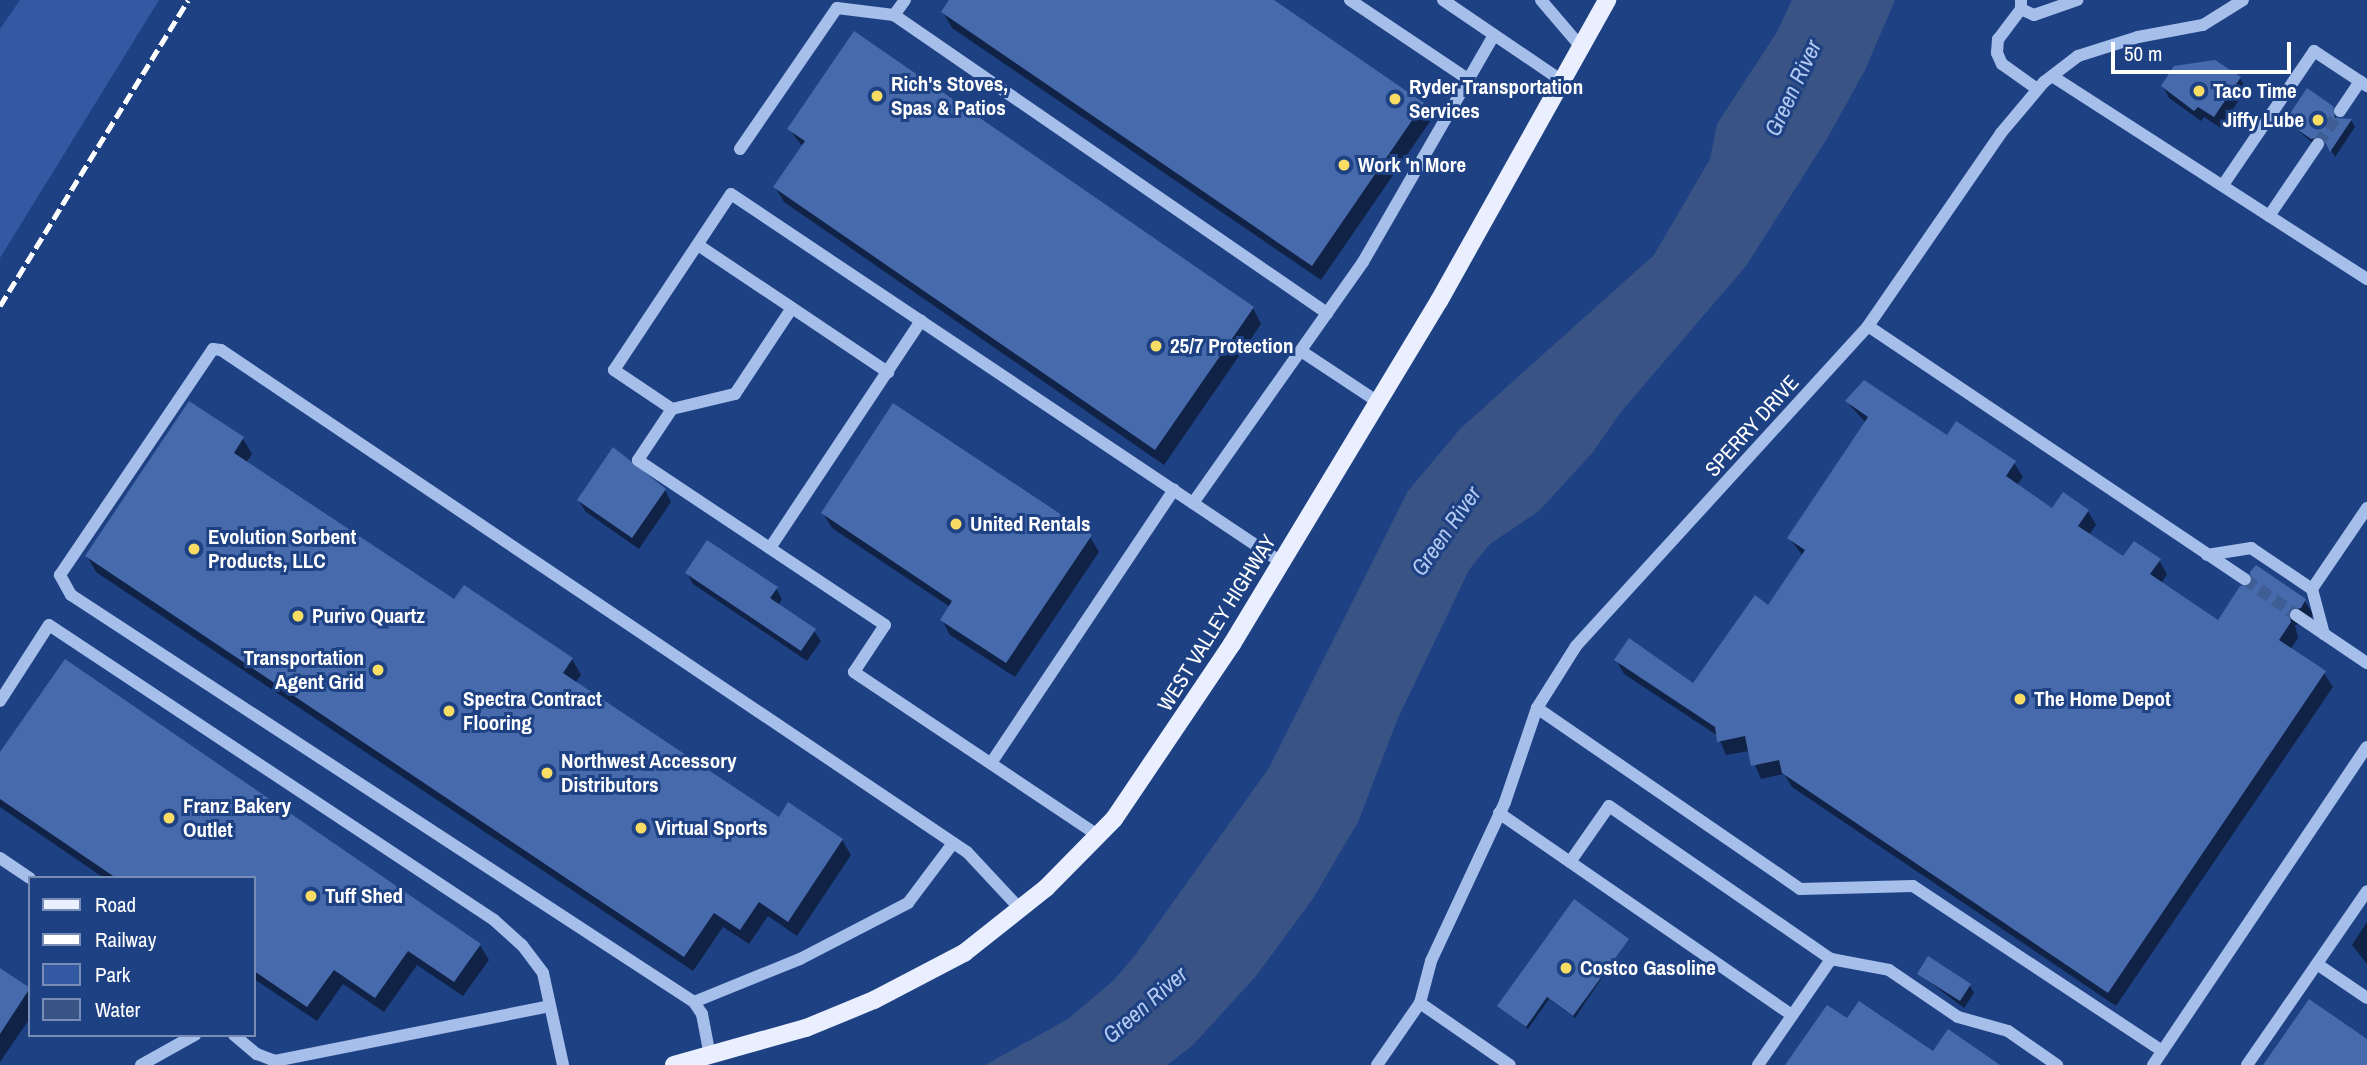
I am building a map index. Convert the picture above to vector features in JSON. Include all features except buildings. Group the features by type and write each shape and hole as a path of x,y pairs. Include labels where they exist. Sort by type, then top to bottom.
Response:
{"main road":[{"name":"WEST VALLEY HIGHWAY","path":"674,1065 806,1028 874,1000 964,953 1021,910 1099,836 1177,730 1281,562 1378,402 1607,0"}],"street":[{"path":"894,15 905,0"},
{"path":"1350,0 1466,78"},
{"path":"1443,0 1562,80"},
{"path":"1541,0 1581,47"},
{"path":"2037,89 2002,64 1997,52 1998,39 2021,5 2034,15 2077,0"},
{"name":"SPERRY DRIVE","path":"1420,1003 1431,961 1500,813 1537,708 1576,646 1868,326 2001,133 2037,89 2078,56 2138,37 2203,24 2243,0"},
{"path":"740,149 837,8 894,15 1327,313"},
{"path":"1193,503 1363,262 1466,78 1494,35"},
{"path":"2223,186 2314,51 2363,84 2340,111"},
{"path":"2052,76 2367,279"},
{"path":"2269,216 2318,144"},
{"path":"672,410 614,370 732,194 1281,562"},
{"path":"698,245 888,372"},
{"path":"792,308 735,394 672,410 638,460 885,625 854,671 1099,836"},
{"path":"769,548 921,321"},
{"path":"1868,326 2245,579"},
{"path":"710,1056 702,1014 694,1002 71,595 60,575 213,349 233,357 953,843 978,862 1021,910"},
{"path":"1301,351 1378,402"},
{"path":"991,763 1174,490"},
{"path":"2312,589 2367,508"},
{"path":"2207,555 2252,548 2312,589 2324,634"},
{"path":"2296,615 2367,663"},
{"path":"0,701 49,625 494,920 522,945 543,973 563,1065"},
{"path":"1537,708 1800,889 1913,886 2162,1051"},
{"path":"2153,1065 2367,747"},
{"path":"1570,862 1609,806 1831,959 1889,970 1958,1017 2008,1031 2057,1065"},
{"path":"1500,813 1792,1015"},
{"path":"694,1002 800,959 908,903 953,843"},
{"path":"0,858 28,877"},
{"path":"2247,1065 2367,891"},
{"path":"1758,1065 1831,959"},
{"path":"2317,964 2367,998"},
{"path":"1377,1065 1420,1003 1510,1065"},
{"path":"236,1037 257,1054 275,1061 299,1061 550,1006"},
{"path":"141,1065 191,1037"}],"green space":[{"path":"20,0 159,0 0,258 0,29"}],"water":[{"name":"Green River","path":"1792,0 1895,0 1865,70 1828,137 1746,266 1620,413 1593,452 1539,511 1490,544 1469,570 1398,718 1358,822 1312,900 1256,976 1193,1045 1167,1065 985,1065 1068,1019 1114,980 1136,954 1269,768 1408,491 1460,429 1654,255 1710,159 1717,124 1777,32"}],"tunnel":[{"path":"2318,144 2340,111"},
{"path":"2245,579 2296,615"}],"railway":[{"path":"0,306 188,0"}],"place":[{"name":"Taco Time","path":"2199,91"},
{"name":"Rich's Stoves, Spas & Patios","path":"877,96"},
{"name":"Ryder Transportation Services","path":"1395,99"},
{"name":"Jiffy Lube","path":"2318,120"},
{"name":"Work 'n More","path":"1344,165"},
{"name":"25/7 Protection","path":"1156,346"},
{"name":"United Rentals","path":"956,524"},
{"name":"Evolution Sorbent Products, LLC","path":"194,549"},
{"name":"Purivo Quartz","path":"298,616"},
{"name":"Transportation Agent Grid","path":"378,670"},
{"name":"The Home Depot","path":"2020,699"},
{"name":"Spectra Contract Flooring","path":"449,711"},
{"name":"Northwest Accessory Distributors","path":"547,773"},
{"name":"Franz Bakery Outlet","path":"169,818"},
{"name":"Virtual Sports","path":"641,828"},
{"name":"Tuff Shed","path":"311,896"},
{"name":"Costco Gasoline","path":"1566,968"}]}
